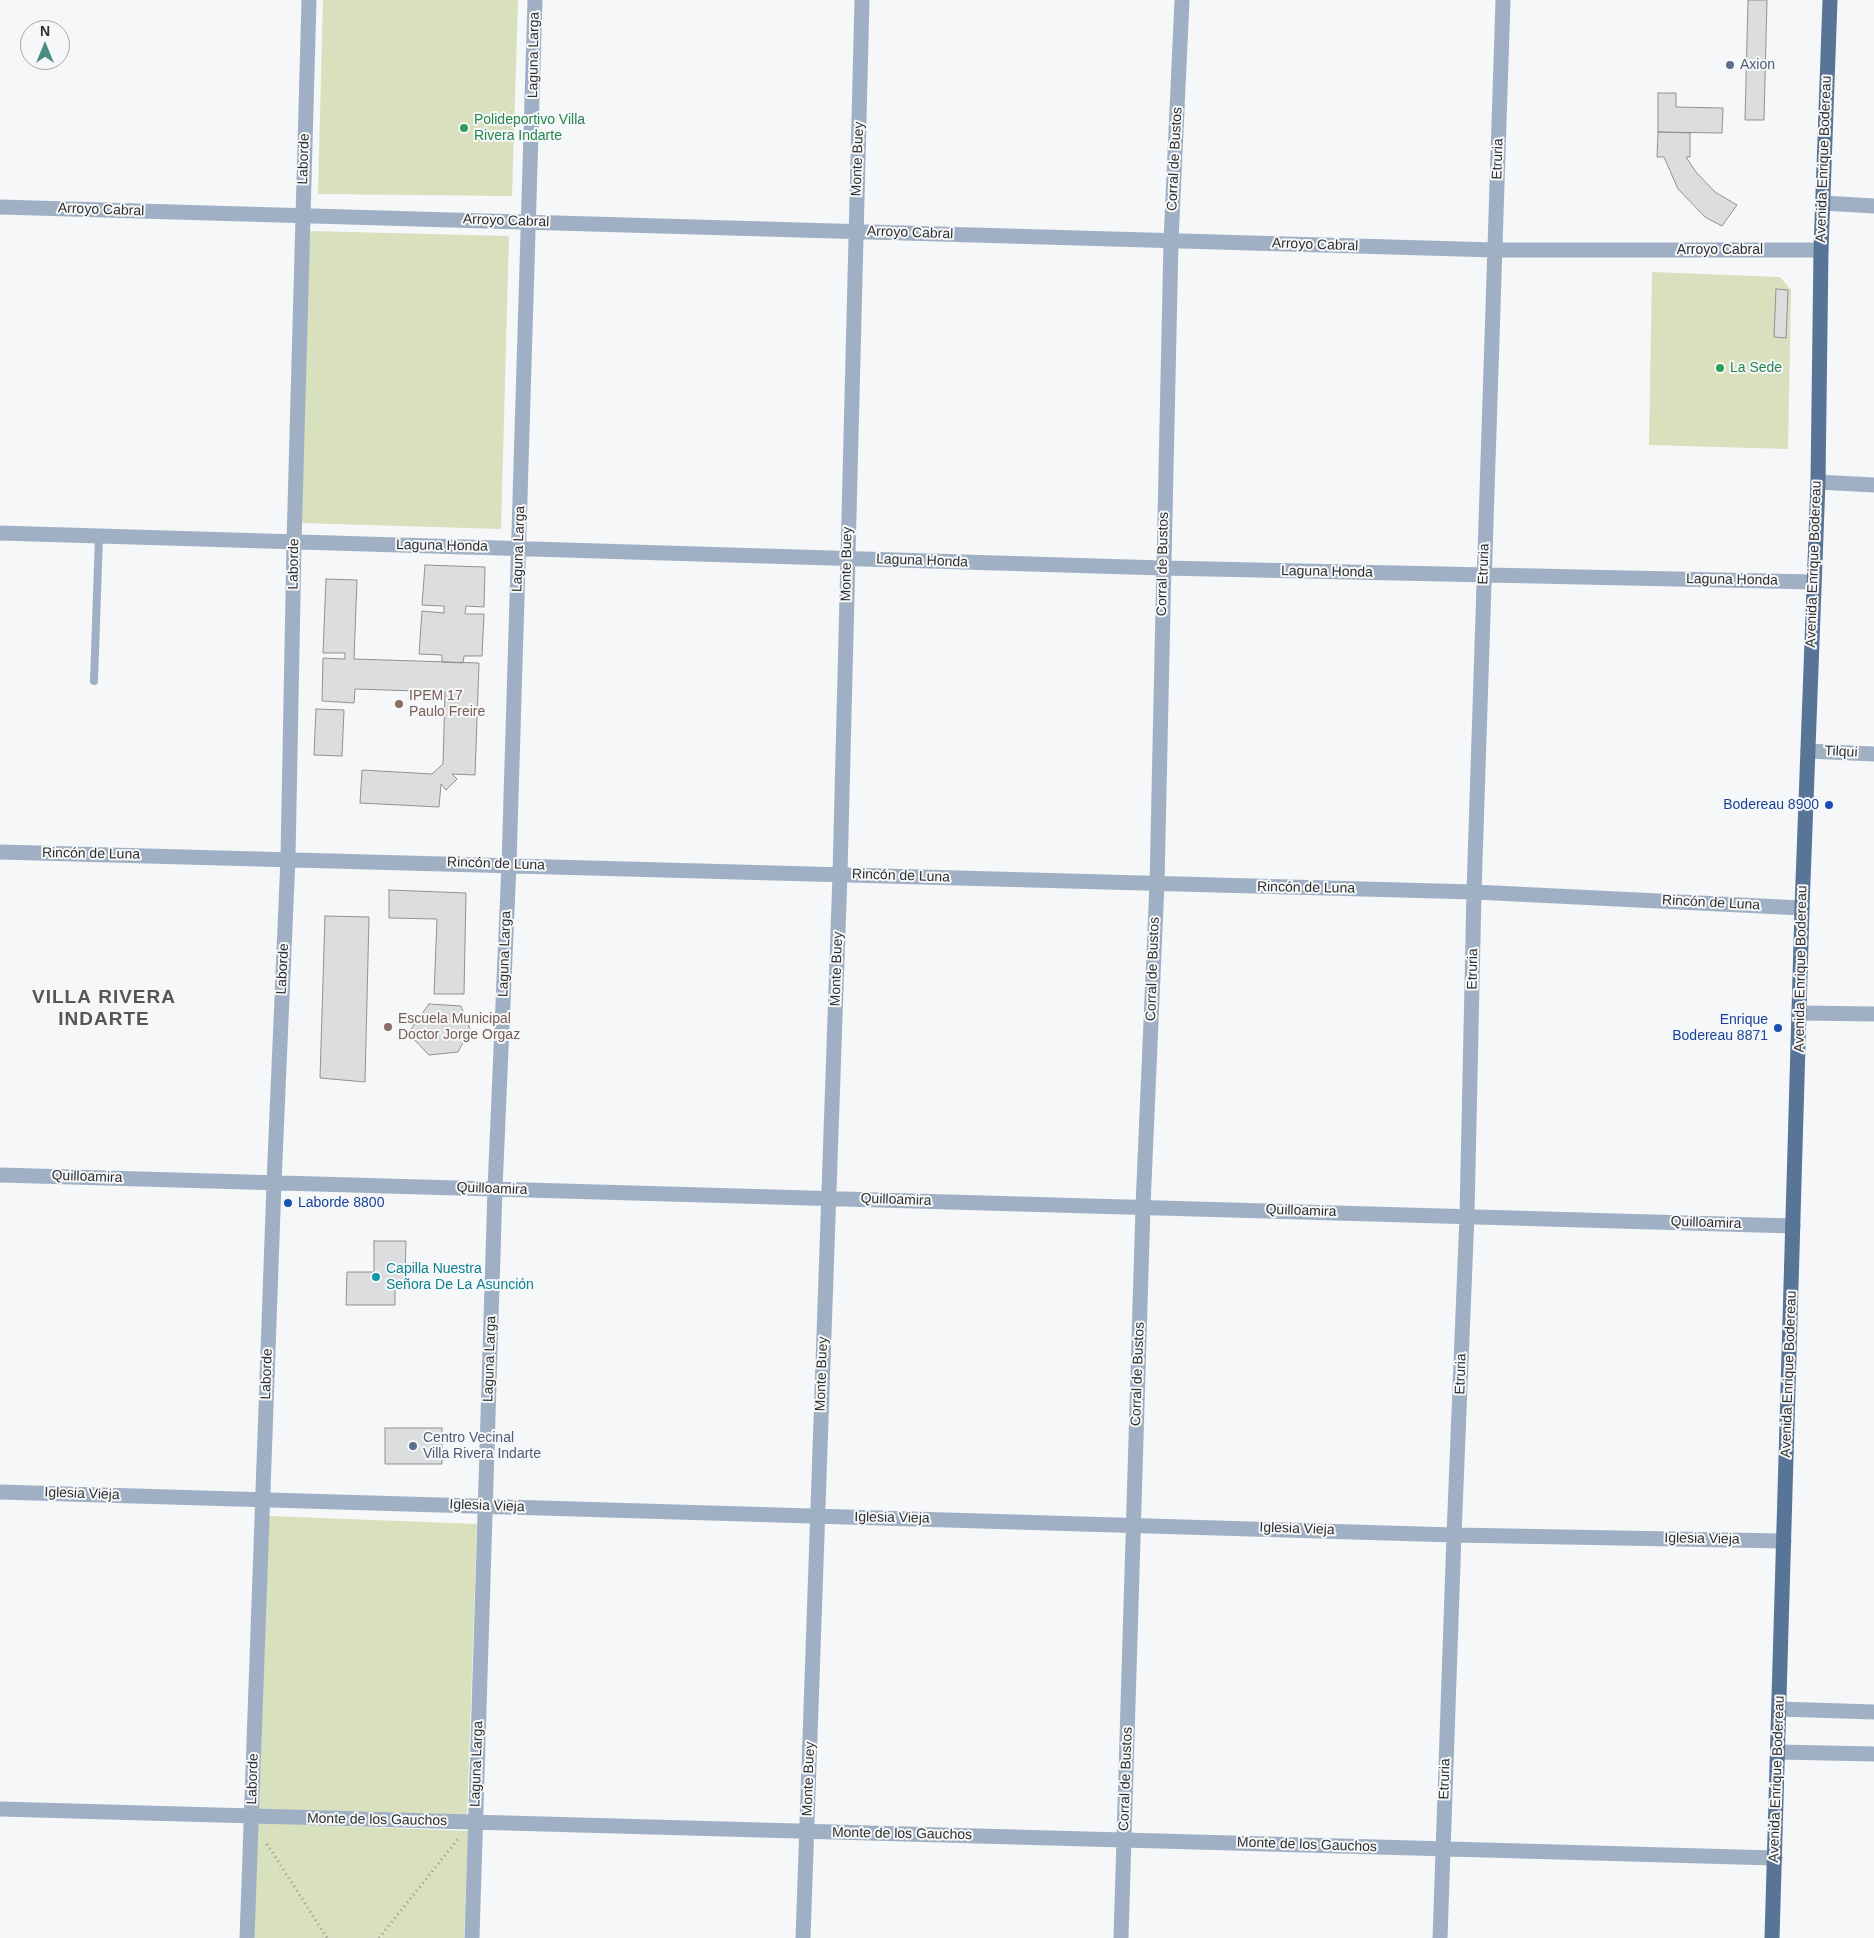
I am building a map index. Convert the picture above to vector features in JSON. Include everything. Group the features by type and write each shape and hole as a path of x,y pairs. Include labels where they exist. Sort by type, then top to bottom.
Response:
{"main road":[{"name":"Avenida Enrique Bodereau","path":"1772,1938 1802,908 1818,482 1821,250 1830,0"}],"street":[{"name":"Laborde","path":"247,1938 274,1183 288,858 294,543 309,0"},
{"name":"Laguna Larga","path":"472,1938 495,1189 509,864 530,222 535,0"},
{"name":"Monte Buey","path":"803,1938 840,874 862,0"},
{"name":"Corral de Bustos","path":"1122,1938 1143,1206 1157,884 1171,240 1182,0"},
{"name":"Etruria","path":"1440,1938 1467,1215 1474,892 1503,0"},
{"path":"1823,203 1874,206"},
{"name":"Arroyo Cabral","path":"0,207 1496,250 1821,250"},
{"path":"1818,482 1874,485"},
{"name":"Laguna Honda","path":"0,533 1163,568 1814,582"},
{"name":"Tilqui","path":"1808,750 1874,754"},
{"name":"Rincón de Luna","path":"0,852 288,858 1474,892 1802,908"},
{"path":"1800,1013 1874,1014"},
{"name":"Quilloamira","path":"0,1174 1467,1215 1793,1226"},
{"name":"Iglesia Vieja","path":"0,1492 817,1517 1134,1524 1454,1535 1784,1541"},
{"path":"1779,1709 1874,1712"},
{"path":"1778,1752 1874,1754"},
{"name":"Monte de los Gauchos","path":"0,1809 252,1818 1125,1839 1775,1858"}],"lane":[{"path":"94,681 99,536"}],"path":[{"path":"379,1938 459,1839 449,1839"},
{"path":"265,1841 327,1938"}],"green space":[{"path":"323,0 518,0 512,196 318,194"},
{"path":"309,231 509,236 501,529 301,523"},
{"name":"La Sede","path":"1652,272 1780,277 1791,290 1788,449 1649,445"},
{"path":"269,1516 477,1524 467,1817 259,1809"},
{"path":"258,1823 468,1831 464,1938 254,1938"}],"building":[{"path":"1748,0 1767,0 1764,120 1745,120"},
{"path":"1658,93 1676,93 1676,107 1723,108 1722,133 1658,132"},
{"path":"1658,132 1690,133 1690,157 1686,157 1696,172 1715,192 1737,205 1722,226 1705,217 1678,189 1664,157 1657,157"},
{"path":"1776,289 1788,290 1786,338 1774,337"},
{"path":"425,565 485,567 484,607 466,606 465,614 484,614 482,656 464,656 463,663 442,662 442,655 419,654 422,611 444,613 444,606 422,605"},
{"path":"326,579 357,580 354,659 479,663 475,775 452,774 457,779 446,790 441,784 439,807 360,803 362,770 432,774 443,764 445,692 355,689 354,703 322,701 323,658 345,659 345,653 323,653"},
{"path":"316,709 344,710 342,756 314,755"},
{"path":"389,890 466,893 464,994 434,994 437,919 389,918"},
{"path":"325,916 369,917 365,1082 320,1078"},
{"path":"429,1004 461,1006 470,1029 458,1052 429,1055 408,1033"},
{"name":"Capilla Nuestra Señora De La Asunción","path":"374,1241 406,1241 405,1281 395,1281 395,1305 346,1305 347,1272 374,1272"},
{"name":"Centro Vecinal Villa Rivera Indarte","path":"385,1428 442,1428 442,1464 385,1464"}],"place":[{"name":"Axion","path":"1730,65"},
{"name":"Polideportivo Villa Rivera Indarte","path":"464,128"},
{"name":"La Sede","path":"1720,368"},
{"name":"IPEM 17 Paulo Freire","path":"399,704"},
{"name":"Bodereau 8900","path":"1829,805"},
{"name":"Escuela Municipal Doctor Jorge Orgaz","path":"388,1027"},
{"name":"Enrique Bodereau 8871","path":"1778,1028"},
{"name":"Laborde 8800","path":"288,1203"},
{"name":"Capilla Nuestra Señora De La Asunción","path":"376,1277"},
{"name":"Centro Vecinal Villa Rivera Indarte","path":"413,1446"}],"district":[{"name":"VILLA RIVERA INDARTE","path":"104,1009"}]}
